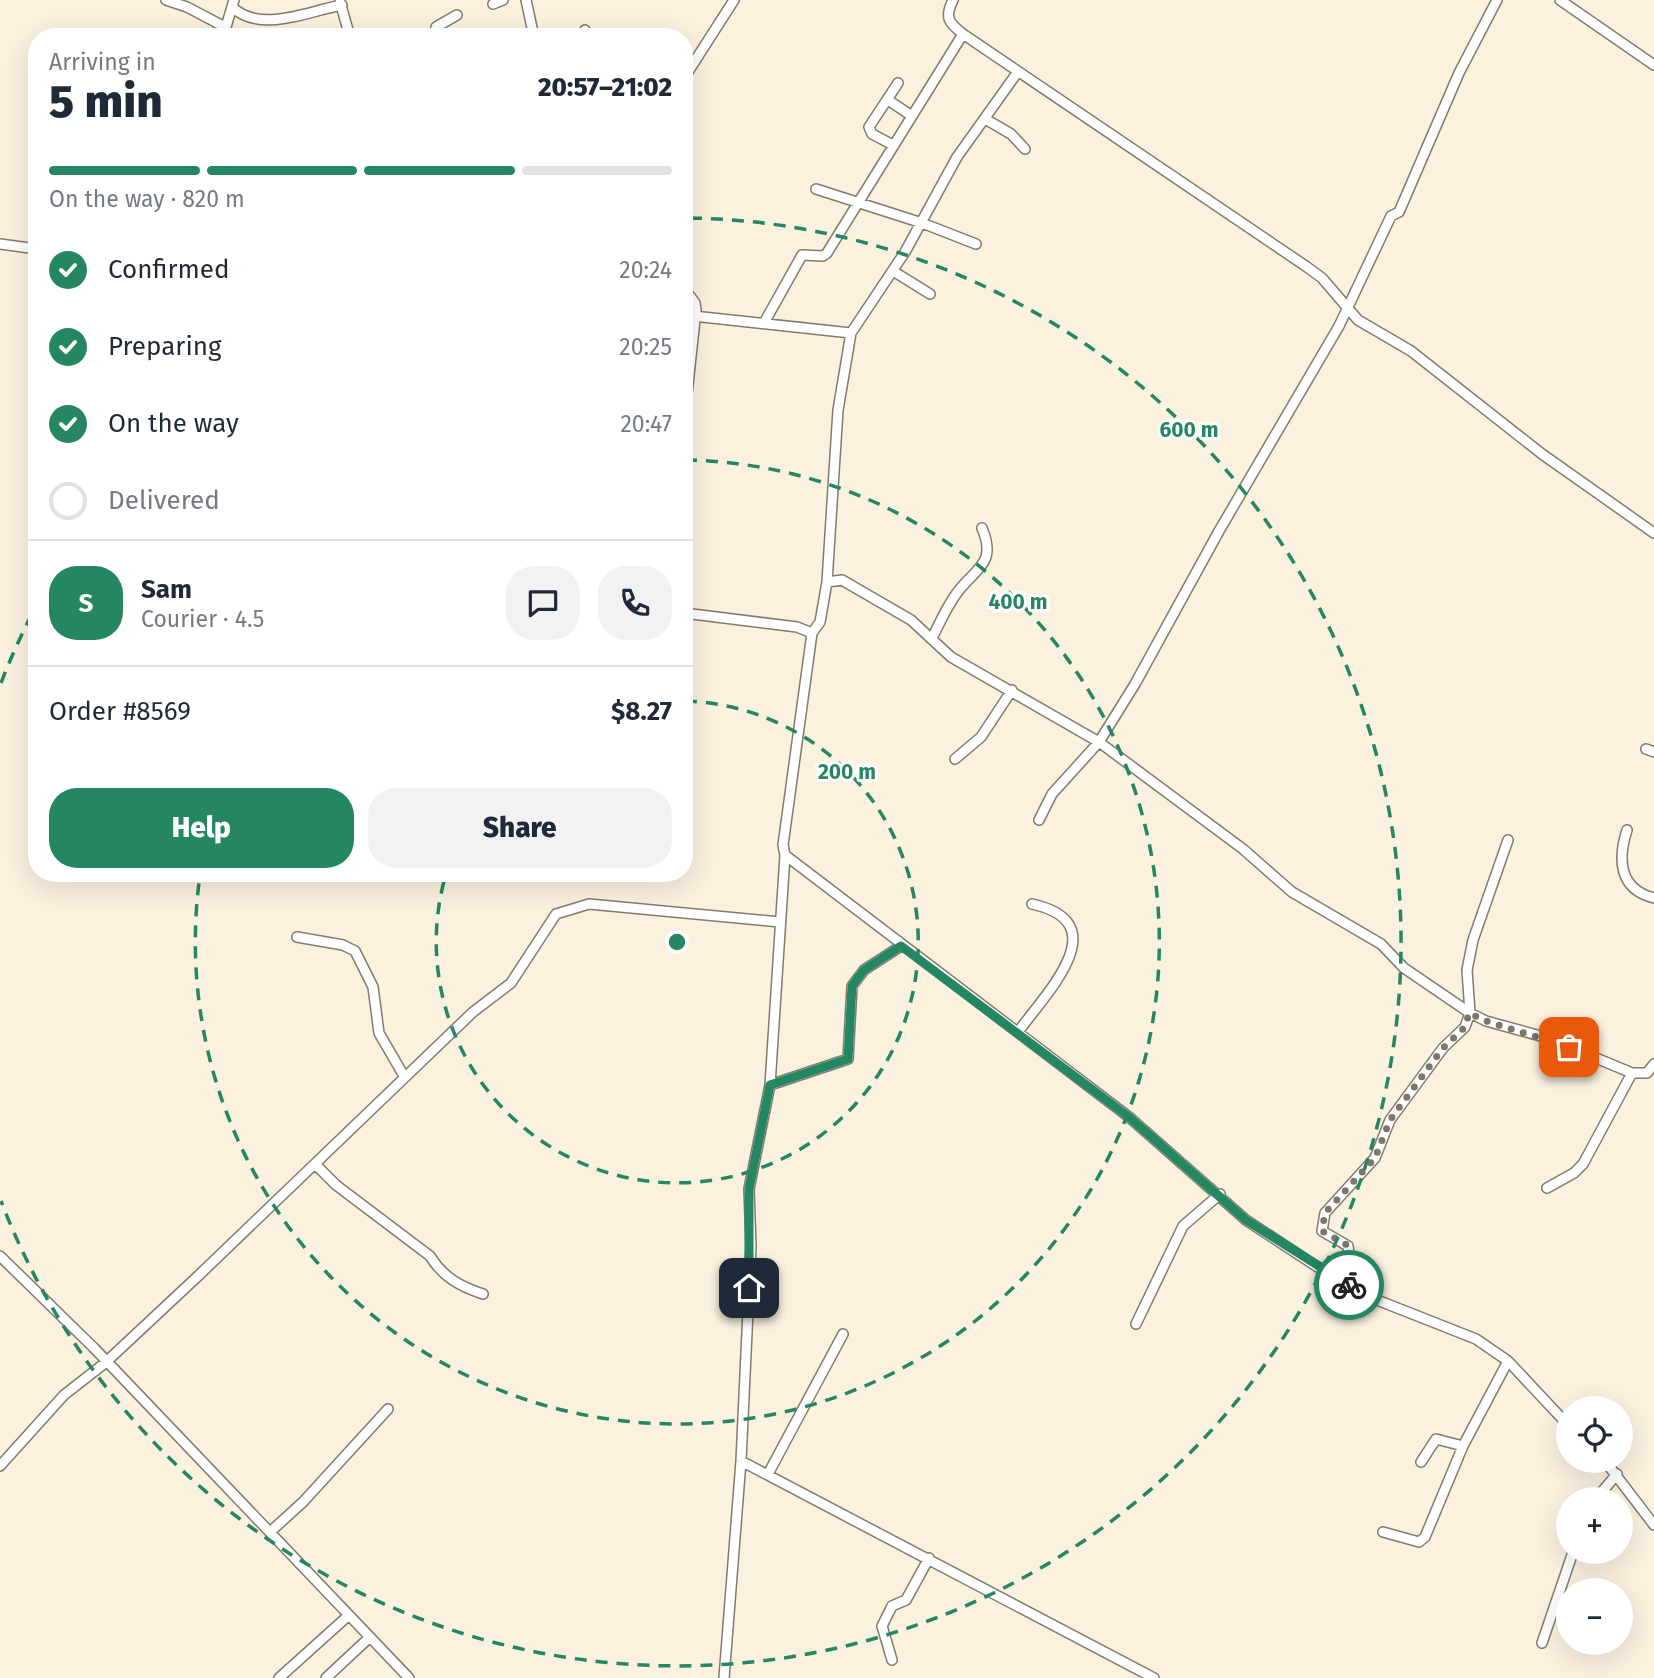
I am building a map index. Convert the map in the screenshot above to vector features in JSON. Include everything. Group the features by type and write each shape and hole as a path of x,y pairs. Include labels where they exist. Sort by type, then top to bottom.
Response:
{"street":[{"path":"166,0 187,7 218,28"},
{"path":"493,4 503,0"},
{"path":"526,0 532,28"},
{"path":"693,64 734,0"},
{"path":"953,0 947,15 949,23 963,34 1307,267 1322,278 1358,320 1411,351 1542,454 1654,533"},
{"path":"1039,820 1052,794 1099,742 1347,307 1391,216 1399,212 1459,74 1497,0"},
{"path":"1560,0 1654,65"},
{"path":"225,28 233,4 245,15 277,20 341,3 348,28"},
{"path":"436,28 457,15"},
{"path":"764,323 798,261 806,254 823,256 827,253 963,34"},
{"path":"724,1678 741,1461 751,1246 749,1189 770,1085 785,828 812,633 820,622 827,582 838,410 851,333 922,223 957,157 987,120 1017,73"},
{"path":"893,145 869,131 898,83"},
{"path":"887,100 912,116"},
{"path":"987,120 1011,134 1025,149"},
{"path":"816,189 922,223 976,244"},
{"path":"0,244 28,248"},
{"path":"893,271 930,295"},
{"path":"693,315 851,333"},
{"path":"932,638 959,590 977,573 986,558 989,547 982,528"},
{"path":"827,582 842,580 911,620 951,657 1099,742 1243,849 1292,892 1381,944 1404,968 1469,1013 1486,1021 1548,1038 1632,1073 1647,1073 1654,1064"},
{"path":"693,614 797,627 812,633"},
{"path":"956,759 981,737 1012,690"},
{"path":"1627,830 1619,855 1622,871 1643,895 1654,898"},
{"path":"1354,1287 1349,1246 1322,1231 1325,1213 1375,1158 1390,1120 1443,1048 1465,1027 1469,1013 1467,970 1473,940 1508,839"},
{"path":"785,855 901,946 1129,1117 1220,1194 1246,1220 1354,1287 1476,1339 1508,1361 1556,1412"},
{"path":"0,1466 65,1395 105,1363 473,1012 500,994 520,970 551,919 570,908 589,904 780,922"},
{"path":"1018,1032 1070,959 1075,943 1073,929 1065,915 1032,904"},
{"path":"297,937 342,945 355,951 373,987 379,1033 404,1076"},
{"path":"770,1085 848,1059 852,986 864,970 901,946"},
{"path":"1547,1188 1574,1173 1583,1164 1632,1073"},
{"path":"315,1164 336,1185 430,1256 440,1272 452,1281 483,1294"},
{"path":"1136,1324 1183,1226 1220,1194"},
{"path":"0,1256 410,1678"},
{"path":"768,1474 843,1334"},
{"path":"1383,1532 1419,1542 1425,1537 1463,1446 1508,1361"},
{"path":"270,1532 312,1493 388,1409"},
{"path":"1421,1462 1436,1439 1463,1446"},
{"path":"741,1461 1154,1678"},
{"path":"1606,1487 1617,1474 1654,1525"},
{"path":"892,1660 882,1626 892,1606 906,1600 929,1558"},
{"path":"1542,1643 1569,1564"},
{"path":"279,1678 349,1615"},
{"path":"326,1678 370,1637"}],"way so far":[{"path":"1349,1285 1354,1287 1354,1269 1349,1246 1322,1231 1325,1213 1360,1178 1375,1158 1390,1120 1443,1048 1465,1027 1469,1013 1486,1021 1548,1038 1569,1047"}],"route":[{"path":"749,1288 749,1189 754,1152 770,1085 848,1059 852,986 864,970 901,946 1129,1117 1220,1194 1246,1220 1349,1285"}]}
